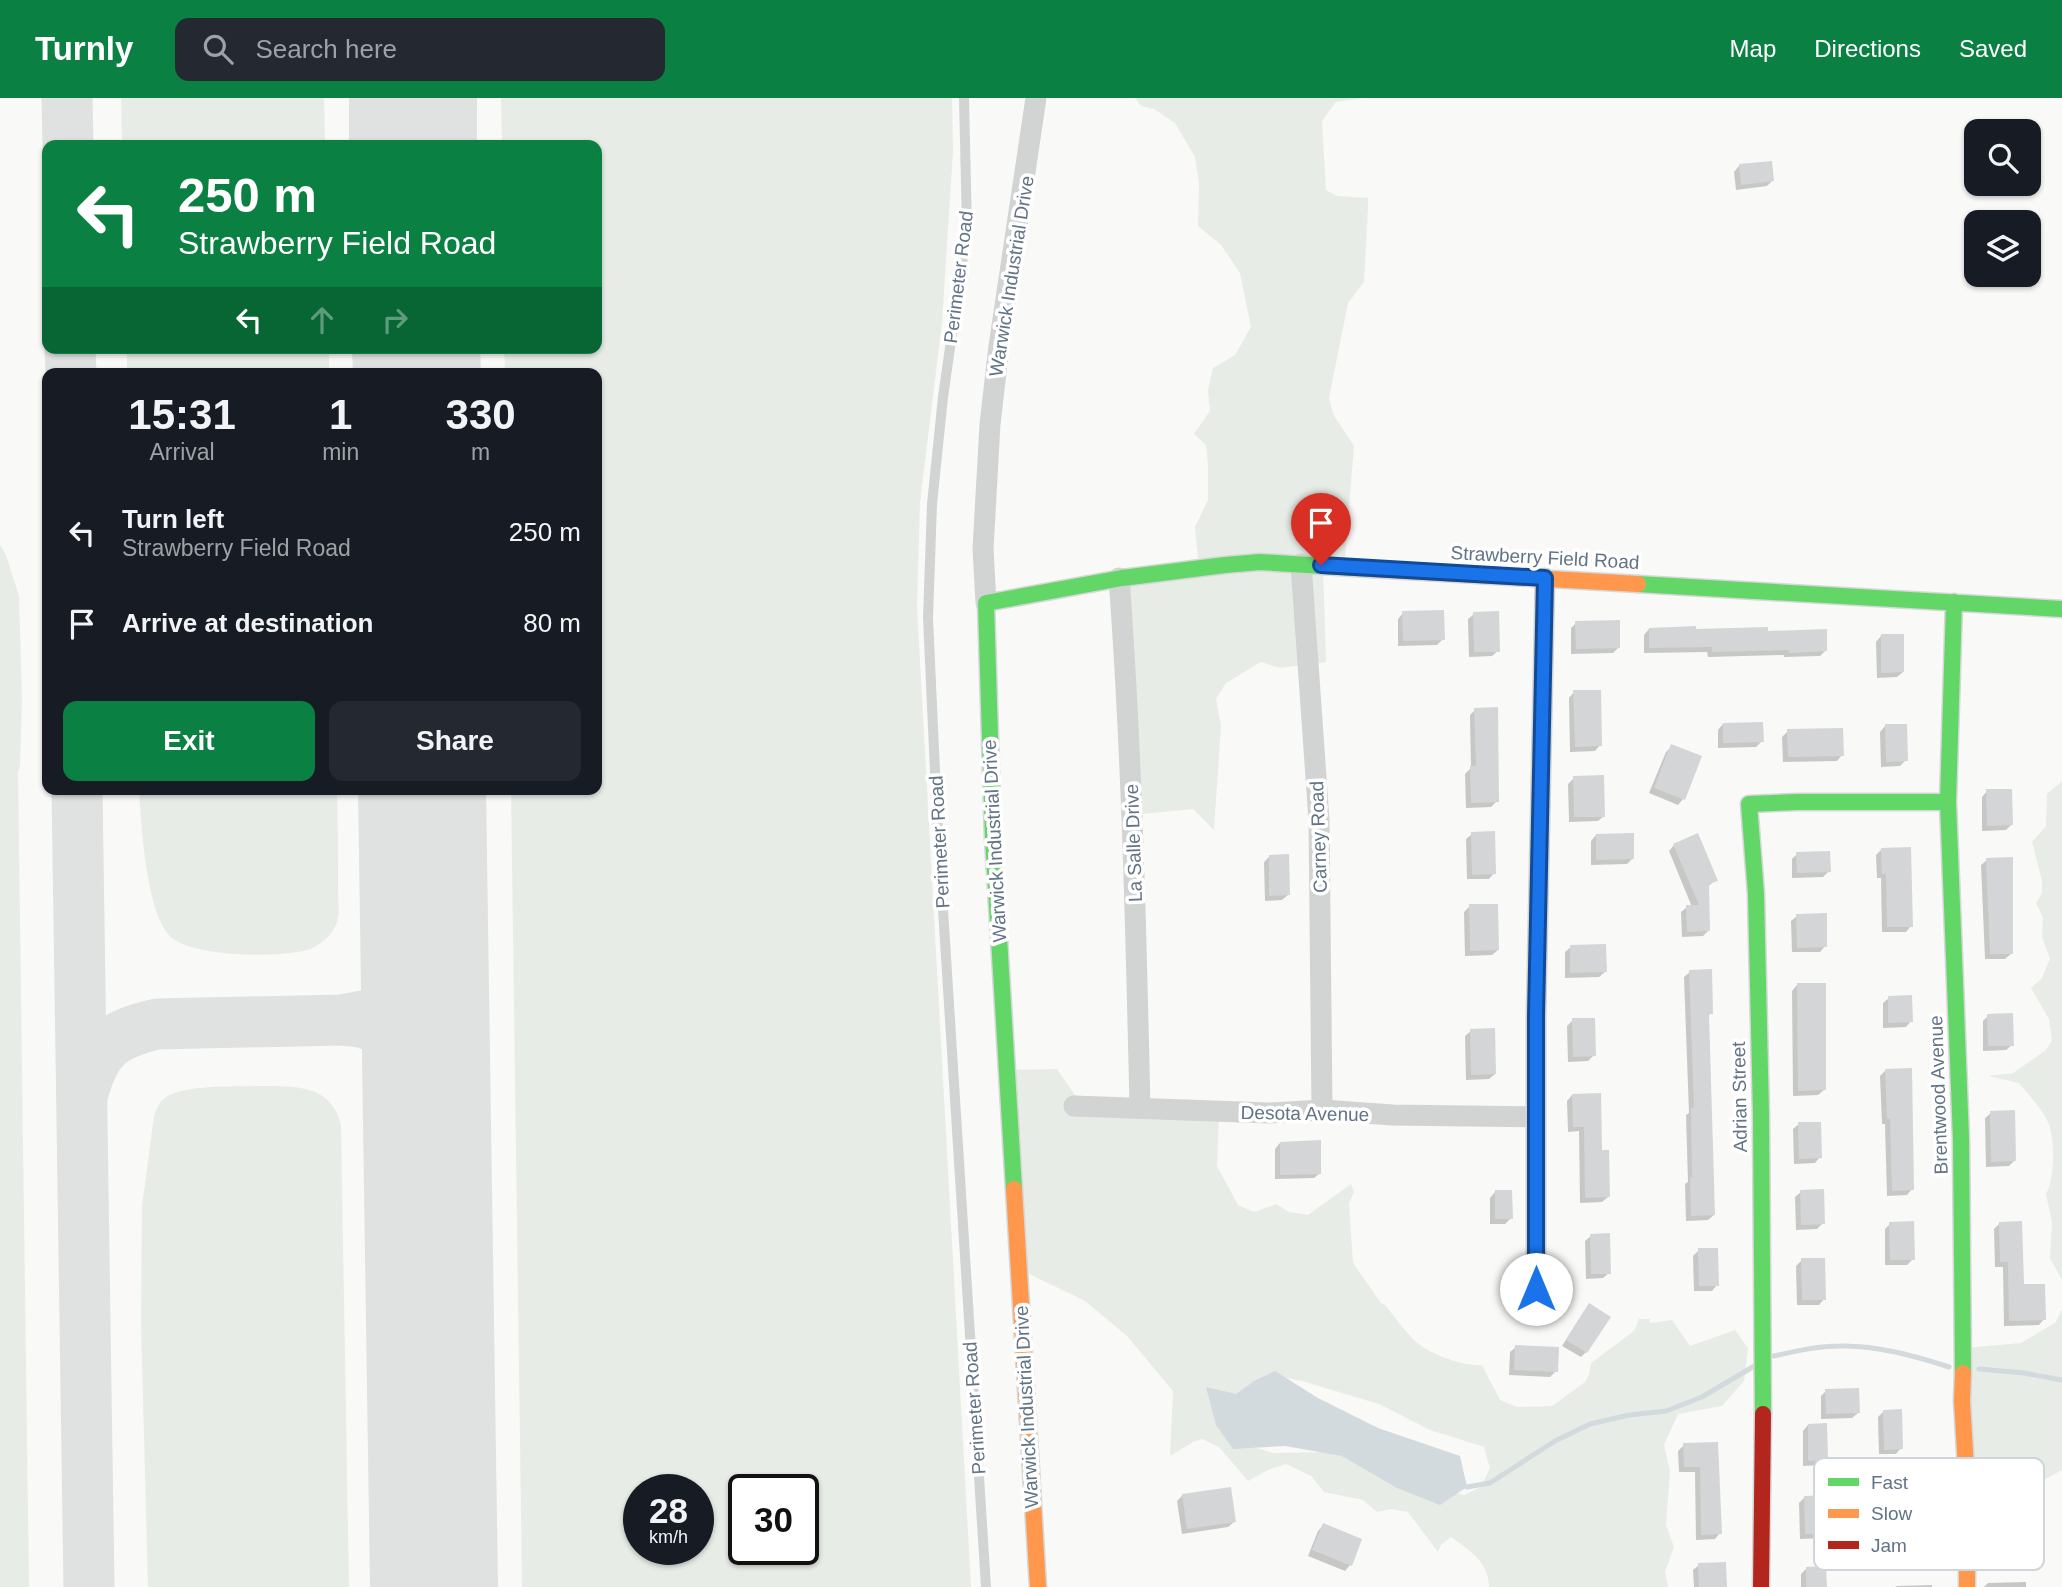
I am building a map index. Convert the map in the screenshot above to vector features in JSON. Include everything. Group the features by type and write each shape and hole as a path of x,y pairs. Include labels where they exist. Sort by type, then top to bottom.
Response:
{"street":[{"name":"Warwick Industrial Drive","path":"1036,98 999,346 990,424 982,549 1004,1042 1017,1231 1029,1477 1038,1587"},
{"name":"Strawberry Field Road","path":"986,603 1119,578 1260,562 2062,608"},
{"name":"Carney Road","path":"1301,564 1320,820 1322,1111"},
{"name":"La Salle Drive","path":"1119,578 1128,695 1140,1108"},
{"path":"1536,1289 1539,816 1545,578"},
{"name":"Brentwood Avenue","path":"1954,602 1948,802 1961,1139 1964,1362 1962,1401 1965,1458"},
{"name":"Adrian Street","path":"1761,1587 1764,1360 1761,1115 1756,894 1749,804 1948,802"},
{"name":"Desota Avenue","path":"1074,1106 1269,1113 1322,1111 1536,1117"}],"lane":[{"name":"Perimeter Road","path":"964,98 967,228 941,411 932,504 928,618 937,815 986,1587"}],"shaded area":[{"path":"121,98 324,98 325,140 122,140"},
{"path":"501,98 952,98 953,151 942,323 920,502 917,607 971,1587 522,1587 511,795 602,795 602,368 505,368 504,354 602,354 602,140 502,140"},
{"path":"1135,98 1363,98 1336,102 1322,121 1326,190 1337,196 1368,198 1364,282 1348,303 1329,398 1333,414 1354,446 1345,559 1323,568 1326,662 1280,668 1261,662 1226,683 1216,699 1221,726 1214,830 1193,809 1142,814 1128,580 1199,570 1195,527 1208,500 1208,464 1206,445 1194,434 1210,411 1208,390 1213,368 1235,355 1251,327 1240,273 1221,245 1198,226 1199,184 1195,157 1175,123 1154,109 1141,106"},
{"path":"127,354 329,354 329,368 127,368"},
{"path":"0,545 6,555 19,596 22,700 18,771 29,1587 0,1587"},
{"path":"2062,781 2062,1280 2050,1258 2052,1223 2046,1194 2053,1156 2049,1125 2019,1083 1988,1076 2013,1073 2046,1050 2052,1040 2049,1019 2031,988 2042,978 2050,959 2042,936 2043,918 2036,903 2042,893 2042,881 2032,842 2046,826 2047,794"},
{"path":"139,795 337,795 337,922 325,940 312,948 294,953 237,954 198,949 183,944 172,938 163,927 156,910 143,845"},
{"path":"1057,1069 1083,1107 1219,1114 1217,1166 1238,1205 1254,1212 1276,1204 1289,1212 1308,1215 1351,1184 1354,1192 1349,1203 1353,1263 1381,1303 1414,1340 1427,1350 1456,1361 1482,1365 1500,1400 1517,1407 1552,1406 1585,1382 1591,1363 1634,1331 1639,1319 1650,1319 1650,1323 1672,1320 1690,1346 1735,1330 1748,1348 1744,1381 1722,1406 1678,1414 1664,1445 1670,1471 1666,1525 1674,1547 1665,1572 1668,1587 1489,1587 1486,1570 1471,1552 1451,1537 1441,1545 1438,1552 1408,1512 1391,1509 1377,1512 1363,1500 1324,1492 1311,1476 1286,1464 1248,1481 1219,1447 1202,1439 1170,1456 1173,1391 1127,1336 1085,1301 1019,1269 1008,1070","holes":["1272,1375 1379,1404 1430,1430 1484,1447 1490,1468 1481,1487 1464,1495 1422,1485 1338,1454 1273,1453 1254,1447"]},
{"path":"284,1086 320,1094 336,1111 341,1125 349,1587 148,1587 141,1323 142,1206 154,1116 163,1100 184,1090"},
{"path":"2062,1309 2062,1470 2045,1479 2044,1458 1971,1458 1966,1348 2021,1343 2056,1322"},
{"path":"1275,1371 1318,1398 1378,1428 1460,1456 1467,1487 1440,1505 1397,1488 1342,1456 1285,1446 1233,1449 1216,1425 1206,1387 1236,1394"}],"building":[{"path":"1772,161 1774,181 1741,185 1739,164"},
{"path":"1444,610 1445,640 1403,641 1402,611"},
{"path":"1499,611 1500,652 1474,652 1473,612"},
{"path":"1620,620 1620,648 1576,649 1575,621"},
{"path":"1696,626 1696,629 1768,627 1768,631 1827,629 1827,651 1712,652 1712,647 1649,648 1649,628"},
{"path":"1881,634 1904,634 1904,672 1881,673"},
{"path":"1573,690 1601,690 1602,746 1575,747"},
{"path":"1498,707 1499,802 1471,803 1470,766 1476,766 1474,708"},
{"path":"1763,722 1764,742 1723,743 1723,723"},
{"path":"1885,724 1907,724 1908,761 1886,762"},
{"path":"1843,728 1844,756 1788,757 1787,729"},
{"path":"1671,744 1702,756 1685,800 1654,788"},
{"path":"1604,775 1605,817 1574,817 1573,776"},
{"path":"1986,789 2012,789 2013,825 1987,826"},
{"path":"1495,831 1496,874 1472,875 1471,832"},
{"path":"1634,833 1634,859 1596,860 1596,834"},
{"path":"1698,833 1718,881 1709,884 1710,931 1687,932 1686,905 1699,905 1673,844"},
{"path":"1911,847 1913,927 1887,927 1886,874 1882,874 1881,848"},
{"path":"1830,851 1831,872 1797,873 1796,852"},
{"path":"1289,854 1290,895 1269,896 1269,855"},
{"path":"2013,857 2013,954 1990,954 1986,858"},
{"path":"1469,904 1498,904 1499,950 1470,951"},
{"path":"1827,913 1827,947 1797,948 1796,914"},
{"path":"1606,944 1607,972 1570,973 1570,945"},
{"path":"1712,969 1713,1014 1709,1014 1715,1215 1691,1216 1691,1108 1694,1108 1689,970"},
{"path":"1797,983 1826,983 1826,1090 1798,1091"},
{"path":"1912,995 1913,1022 1888,1023 1888,996"},
{"path":"2013,1013 2014,1046 1988,1046 1987,1014"},
{"path":"1572,1018 1595,1018 1596,1056 1573,1057"},
{"path":"1495,1028 1496,1074 1471,1075 1470,1029"},
{"path":"1912,1068 1914,1190 1892,1191 1890,1119 1887,1119 1885,1069"},
{"path":"1601,1093 1602,1150 1609,1150 1610,1197 1585,1198 1584,1127 1573,1127 1572,1094"},
{"path":"2015,1110 2016,1161 1991,1162 1990,1111"},
{"path":"1798,1122 1821,1122 1822,1158 1799,1159"},
{"path":"1321,1140 1321,1174 1280,1175 1280,1142"},
{"path":"1824,1189 1825,1224 1801,1225 1800,1190"},
{"path":"1495,1190 1512,1190 1513,1219 1495,1219"},
{"path":"1914,1221 1915,1260 1890,1260 1889,1222"},
{"path":"2022,1221 2024,1284 2045,1284 2046,1320 2009,1321 2008,1262 2000,1262 1999,1222"},
{"path":"1610,1233 1611,1274 1591,1274 1590,1234"},
{"path":"1698,1248 1718,1248 1719,1286 1699,1286"},
{"path":"1801,1258 1825,1258 1826,1300 1802,1300"},
{"path":"1589,1303 1611,1317 1587,1353 1566,1340"},
{"path":"1515,1345 1559,1347 1558,1372 1514,1370"},
{"path":"1859,1388 1860,1413 1826,1414 1825,1389"},
{"path":"1902,1409 1903,1449 1884,1450 1883,1410"},
{"path":"1827,1423 1828,1458 1808,1461 1808,1424"},
{"path":"1718,1442 1722,1534 1701,1535 1700,1467 1684,1467 1683,1443"},
{"path":"1231,1487 1236,1522 1187,1529 1182,1494"},
{"path":"1804,1496 1814,1496 1814,1534 1805,1534"},
{"path":"1323,1523 1362,1539 1352,1566 1312,1550"},
{"path":"1726,1562 1727,1587 1699,1587 1698,1563"},
{"path":"1806,1567 1826,1570 1827,1587 1806,1587"}],"waterway":[{"path":"1774,1356 1815,1348 1854,1346 1895,1352 1949,1367"},
{"path":"1467,1487 1490,1483 1555,1441 1590,1424 1629,1415 1666,1411 1702,1397 1756,1365"},
{"path":"1979,1369 2062,1380"}],"taxiway":[{"path":"67,98 68,140"},
{"path":"70,354 71,368"},
{"path":"77,795 89,1587"},
{"path":"341,1020 374,1013 396,998 414,966 423,928"},
{"path":"82,1097 98,1056 115,1039 140,1028 157,1024 341,1020 361,1022 377,1028 398,1043 413,1065 426,1103"}],"runway":[{"path":"413,98 413,140"},
{"path":"416,354 417,368"},
{"path":"422,795 434,1587"}],"traffic: fast":[{"path":"1014,1189 993,838 986,603 1122,578 1225,565 1260,562 1371,569"},
{"path":"1638,584 2062,609"},
{"path":"1954,602 1948,802 1961,1139 1963,1373"},
{"path":"1763,1414 1756,894 1749,804 1948,802"}],"traffic: slow":[{"path":"1371,569 1638,584"},
{"path":"1014,1189 1038,1587"},
{"path":"1963,1373 1965,1458"},
{"path":"1967,1570 1967,1587"}],"traffic: jam":[{"path":"1761,1587 1763,1414"}],"route":[{"path":"1321,565 1545,578 1536,1016 1536,1289"}]}
